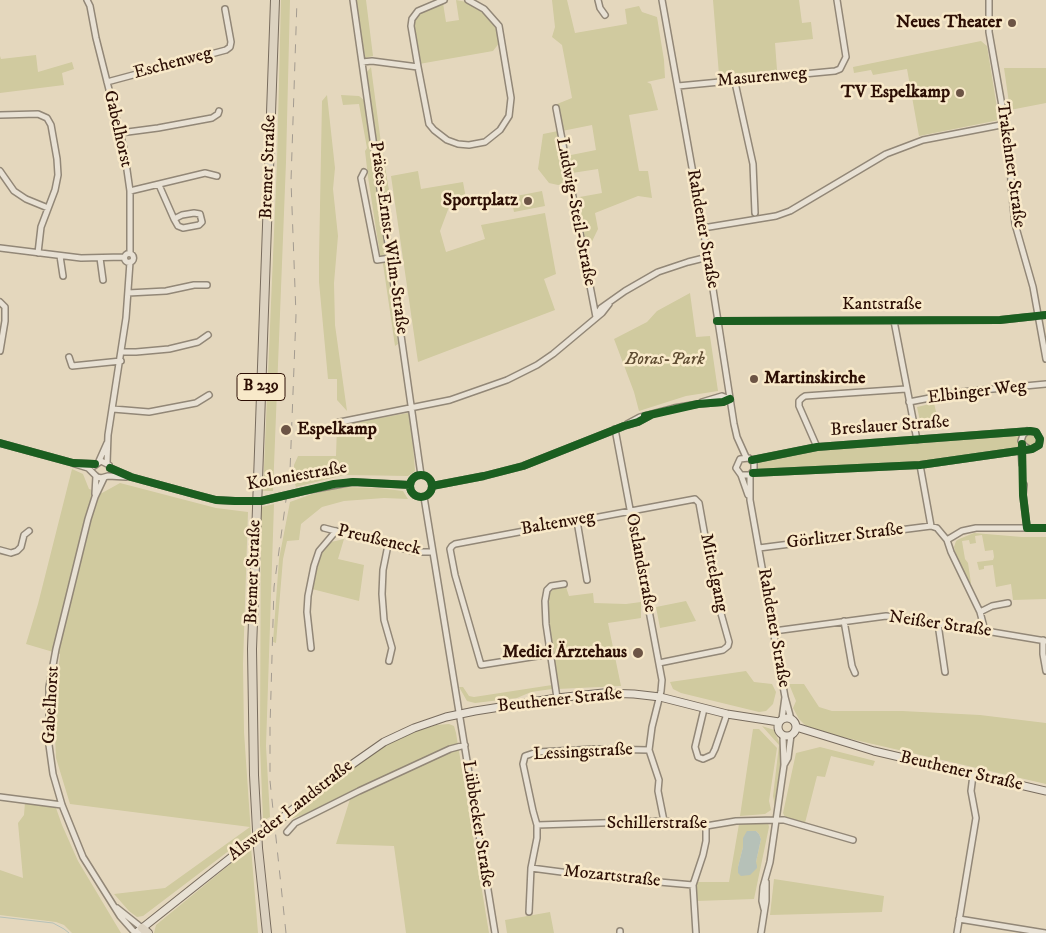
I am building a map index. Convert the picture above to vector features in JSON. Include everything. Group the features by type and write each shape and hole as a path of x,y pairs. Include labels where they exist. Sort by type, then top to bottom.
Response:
{"main road":[{"name":"Bremer Straße","path":"267,933 258,848 254,775 252,649 275,0"},
{"name":"Beuthener Straße","path":"460,714 556,698 603,693 660,697 727,714 780,723 791,720"},
{"name":"Alsweder Landstraße","path":"140,932 243,848 362,756 384,742 414,728 460,714"},
{"path":"791,720 794,731"},
{"path":"780,723 783,736"},
{"name":"Beuthener Straße","path":"783,736 794,731 819,735 874,751 1046,791"}],"street":[{"name":"Präses-Ernst-Wilm-Straße","path":"353,0 413,407 421,475"},
{"path":"444,0 418,11 412,19 411,26 418,67 429,124 438,134 453,142 469,145 485,142 500,130 509,116 511,98 499,26 484,9 468,0"},
{"path":"598,0 600,8 605,15"},
{"name":"Rahdener Straße","path":"662,0 708,257 737,437 749,459"},
{"name":"Masurenweg","path":"678,86 840,69 844,65 846,57 837,0"},
{"name":"Trakehner Straße","path":"989,0 989,34 1010,151 1015,224 1028,264 1046,359"},
{"name":"Gabelhorst","path":"89,2 124,149 130,191 130,253"},
{"name":"Eschenweg","path":"107,82 226,50 230,47 231,42 225,9"},
{"path":"362,62 372,61 418,67"},
{"path":"736,81 752,164 755,213"},
{"name":"Ludwig-Steil-Straße","path":"556,108 596,316"},
{"path":"120,133 212,118 218,114 219,110"},
{"path":"0,114 38,114 47,118 50,126 58,175 55,190 41,227 38,253"},
{"path":"703,228 776,216 790,210 886,154 923,140 1006,124"},
{"path":"0,171 14,191 26,199 48,208"},
{"path":"364,172 361,178 377,260 391,258"},
{"path":"130,191 205,173 217,176"},
{"path":"159,185 174,219 178,226 183,228 199,225 202,222 200,214 194,213 182,215 174,219"},
{"path":"0,248 60,256 100,258 124,257 130,253 134,258 130,262 121,361 108,440 109,465"},
{"path":"60,256 63,276"},
{"path":"124,257 125,260 130,262"},
{"path":"334,423 464,396 507,380 525,372 553,354 625,291 658,272 708,257"},
{"path":"100,258 103,280"},
{"path":"128,293 166,292 194,285 207,285"},
{"path":"0,302 5,307 5,321 0,351"},
{"name":"Kantstraße","path":"717,321 1000,320 1046,315"},
{"path":"894,320 917,440"},
{"path":"122,352 169,349 198,342 208,335"},
{"path":"69,357 72,366 121,361"},
{"name":"Elbinger Weg","path":"909,402 961,392 1046,384"},
{"path":"817,447 799,406 799,401 805,396 906,389"},
{"path":"113,409 149,412 196,403 209,395"},
{"path":"432,486 523,466 624,426 642,421 651,415 674,408 698,404 722,396 730,399"},
{"name":"Ostlandstraße","path":"615,430 662,680 660,697 654,714 649,750"},
{"path":"751,474 755,466 749,459 740,459 736,464 737,470 741,475 920,465 1021,451 1032,449 1043,443 1038,434 1030,430 1022,435 1021,451 1022,464"},
{"name":"Breslauer Straße","path":"749,459 817,447 1030,430"},
{"path":"73,463 97,462 108,440"},
{"path":"0,443 73,463 94,474"},
{"path":"1022,444 1026,448 1032,449"},
{"name":"Gabelhorst","path":"95,497 94,474 97,462"},
{"name":"Koloniestraße","path":"97,462 109,465 132,478"},
{"name":"Gabelhorst","path":"109,465 106,477 95,497 56,649 49,687 49,745 53,774 62,805 84,857 112,904 131,930 140,932"},
{"path":"920,465 931,526 937,528 947,540 950,552 980,612 985,631"},
{"name":"Koloniestraße","path":"94,474 106,477 132,478 216,500 236,501 261,501 353,482 410,484"},
{"name":"Rahdener Straße","path":"750,500 751,474"},
{"path":"421,475 429,479 432,486 430,493 424,497 417,496 410,488 414,478 421,475"},
{"name":"Rahdener Straße","path":"741,475 750,500 785,697 791,720"},
{"path":"1024,485 1023,496 1027,528"},
{"path":"424,497 460,714"},
{"name":"Baltenweg","path":"550,654 481,665 455,575 450,549 452,546 696,499"},
{"name":"Mittelgang","path":"659,663 728,648 729,642 715,592 699,503 696,499"},
{"path":"577,521 587,580"},
{"name":"Görlitzer Straße","path":"759,548 931,526"},
{"name":"Preußeneck","path":"324,528 416,552 433,552"},
{"path":"947,540 962,531 976,528 1046,528"},
{"path":"0,550 11,553 17,551 21,546 24,535 30,531"},
{"path":"311,648 307,612 314,566 319,551 336,531"},
{"path":"388,545 383,570 382,594 384,620 392,648 389,661"},
{"path":"556,698 546,624 545,601 546,590 551,586 564,584"},
{"path":"980,612 992,606 1008,603"},
{"name":"Neißer Straße","path":"774,631 886,616 1044,640"},
{"path":"844,622 855,673"},
{"path":"938,624 945,672"},
{"path":"1044,640 1043,654 1046,671"},
{"name":"Rahdener Straße","path":"780,723 785,697"},
{"path":"704,709 695,748 698,757 703,759 712,755 727,714"},
{"name":"Lübbecker Straße","path":"460,714 494,933"},
{"path":"784,766 788,758 794,731"},
{"path":"761,933 764,909 762,901 763,887 766,880 784,766 783,736"},
{"path":"288,832 295,823 359,790 450,749 465,745"},
{"name":"Lessingstraße","path":"529,912 530,868 538,838 537,825 532,812 523,764 525,756 537,752 596,749 649,750"},
{"path":"649,750 659,780 658,791 664,822"},
{"path":"957,933 976,818 970,791 973,774"},
{"path":"0,797 62,805"},
{"name":"Schillerstraße","path":"537,825 664,822 706,826 736,821 784,820 853,840"},
{"path":"696,933 692,884 703,856 706,826"},
{"name":"Mozartstraße","path":"530,868 592,876 692,884"},
{"name":"Gabelhorst","path":"112,904 140,932"},
{"path":"959,919 1046,933"}],"green space":[{"path":"281,0 290,0 286,162 273,491 263,491 277,162"},
{"path":"356,0 366,0 373,56 365,58"},
{"path":"456,0 467,2 485,13 497,26 500,42 493,51 419,64 413,24 415,18 421,13 443,3 446,22 459,20"},
{"path":"552,0 567,0 575,33 627,24 625,9 639,6 642,12 657,17 664,60 665,78 647,82 651,84 658,110 629,115 639,171 648,171 652,198 638,196 595,213 598,229 585,256 574,198 602,193 598,169 572,173 566,156 596,150 592,125 562,131 557,104 572,98 562,45 552,37 555,27"},
{"path":"713,0 799,0 802,23 811,22 813,39 775,43 777,70 719,75"},
{"path":"981,41 987,46 999,120 919,136 907,69 873,75 871,70 854,73 853,67"},
{"path":"36,55 38,72 72,62 74,69 62,73 64,85 0,93 0,56 1,59"},
{"path":"371,67 381,143 376,144 367,72"},
{"path":"1004,68 1046,68 1046,103 1010,110"},
{"path":"327,95 335,168 333,189 338,236 334,283 335,325 347,411 337,400 337,379 328,379 319,282 322,101"},
{"path":"341,95 359,96 364,100 398,344 395,346 368,177 365,151 367,148 359,104 343,105"},
{"path":"558,131 570,190 568,190 566,184 549,183 538,169 543,134"},
{"path":"382,147 392,203 385,201 376,148"},
{"path":"418,171 421,189 463,182 467,204 449,207 440,231 446,252 485,239 481,225 545,213 556,274 544,279 555,310 418,362 391,176"},
{"name":"Sportplatz","path":"542,191 545,206 514,212 511,197"},
{"name":"Boras-Park","path":"690,293 696,337 710,336 718,391 686,396 639,411 634,392 614,339 647,322 657,311"},
{"path":"934,403 938,429 922,430 917,407"},
{"path":"408,413 411,417 415,471 408,476 344,475 296,487 294,465 298,456 336,456 337,426"},
{"path":"1033,433 1038,437 1037,443 1032,447 902,464 758,470 756,461 815,449"},
{"path":"72,469 83,474 89,489 102,493 120,483 216,508 248,512 243,664 244,732 251,834 143,916 137,917 114,894 165,888 250,827 70,804 56,758 54,713 60,654 26,644"},
{"path":"343,487 403,491 408,499 384,498 344,501 322,507 301,524 299,540 287,541 283,559 276,643 273,642 279,559 290,502 312,494"},
{"path":"274,504 266,746 270,817 263,821 260,745 261,507"},
{"path":"974,533 1046,537 1046,599 1013,600 1011,584 996,587 993,565 984,566 984,569 979,570 977,562 993,560 994,557 993,550 985,551 982,535 975,536 976,543 970,544 969,540 962,541 965,559 968,563 971,583 969,583 954,547 956,541"},
{"path":"344,539 338,559 364,565 359,601 312,589 321,553 331,542"},
{"path":"566,587 569,596 593,593 594,603 626,604 641,602 641,618 608,623 621,686 557,689 547,623 548,600 553,589"},
{"path":"686,601 696,621 660,628 656,607"},
{"path":"746,671 754,682 772,684 776,692 773,704 766,711 759,712 681,693 673,689 670,682"},
{"path":"789,684 804,684 819,707 832,711 902,711 980,715 1046,723 1046,784 813,729 806,726 799,719 793,708 796,701"},
{"path":"552,685 552,689 531,692 517,698 475,703 467,701 459,687 463,687 469,696 474,697"},
{"path":"449,724 454,726 456,733 489,933 406,933 394,846 336,844 350,799 282,822 363,757 386,743 436,725"},
{"path":"762,726 774,730 780,744 781,758 775,807 773,796 779,745"},
{"path":"753,729 759,729 777,748 769,801 771,810 765,814 740,816"},
{"path":"820,747 875,761 873,766 831,756 825,777 817,776 805,823 785,817 783,813 796,753"},
{"path":"25,802 56,808 78,861 121,933 72,933 64,925 56,922 0,915 0,870 23,878 18,823 24,815"},
{"path":"768,822 769,827 754,899 697,901 696,882 729,882 739,824","holes":["756,831 761,839 756,862 738,867 743,847 743,838"]},
{"path":"251,847 258,933 154,933 156,925"},
{"path":"774,879 884,896 882,912 770,915"},
{"path":"550,912 554,933 507,933 505,920"}],"shaded area":[{"path":"747,831 756,831 761,839 756,862 757,868 750,875 741,876 738,873 738,867 743,847 743,838"}],"waterway":[{"path":"0,917 53,923 69,933"}],"tunnel":[{"path":"1022,464 1024,485"}],"railway":[{"path":"286,933 270,781 270,727 274,587 290,471 296,315 291,181 297,0"}],"cycle path":[{"path":"717,321 1000,320 1046,315"},
{"path":"645,416 698,404 723,402 730,399"},
{"path":"432,486 523,466 638,422 651,415"},
{"path":"752,460 817,447 1030,431 1036,432 1040,439 1039,445 1032,449 920,465 753,473"},
{"path":"0,443 73,463 95,464"},
{"path":"1022,444 1023,495 1027,528 1046,528"},
{"path":"110,468 131,477 216,500 261,501 334,484 353,482 410,485"},
{"path":"421,475 429,478 432,486 429,494 421,497 413,494 410,486 413,478 421,475"}],"place":[{"name":"Neues Theater","path":"1012,23"},
{"name":"TV Espelkamp","path":"960,93"},
{"name":"Sportplatz","path":"528,201"},
{"name":"Martinskirche","path":"754,379"},
{"name":"Espelkamp","path":"286,430"},
{"name":"Medici Ärztehaus","path":"638,653"}]}
